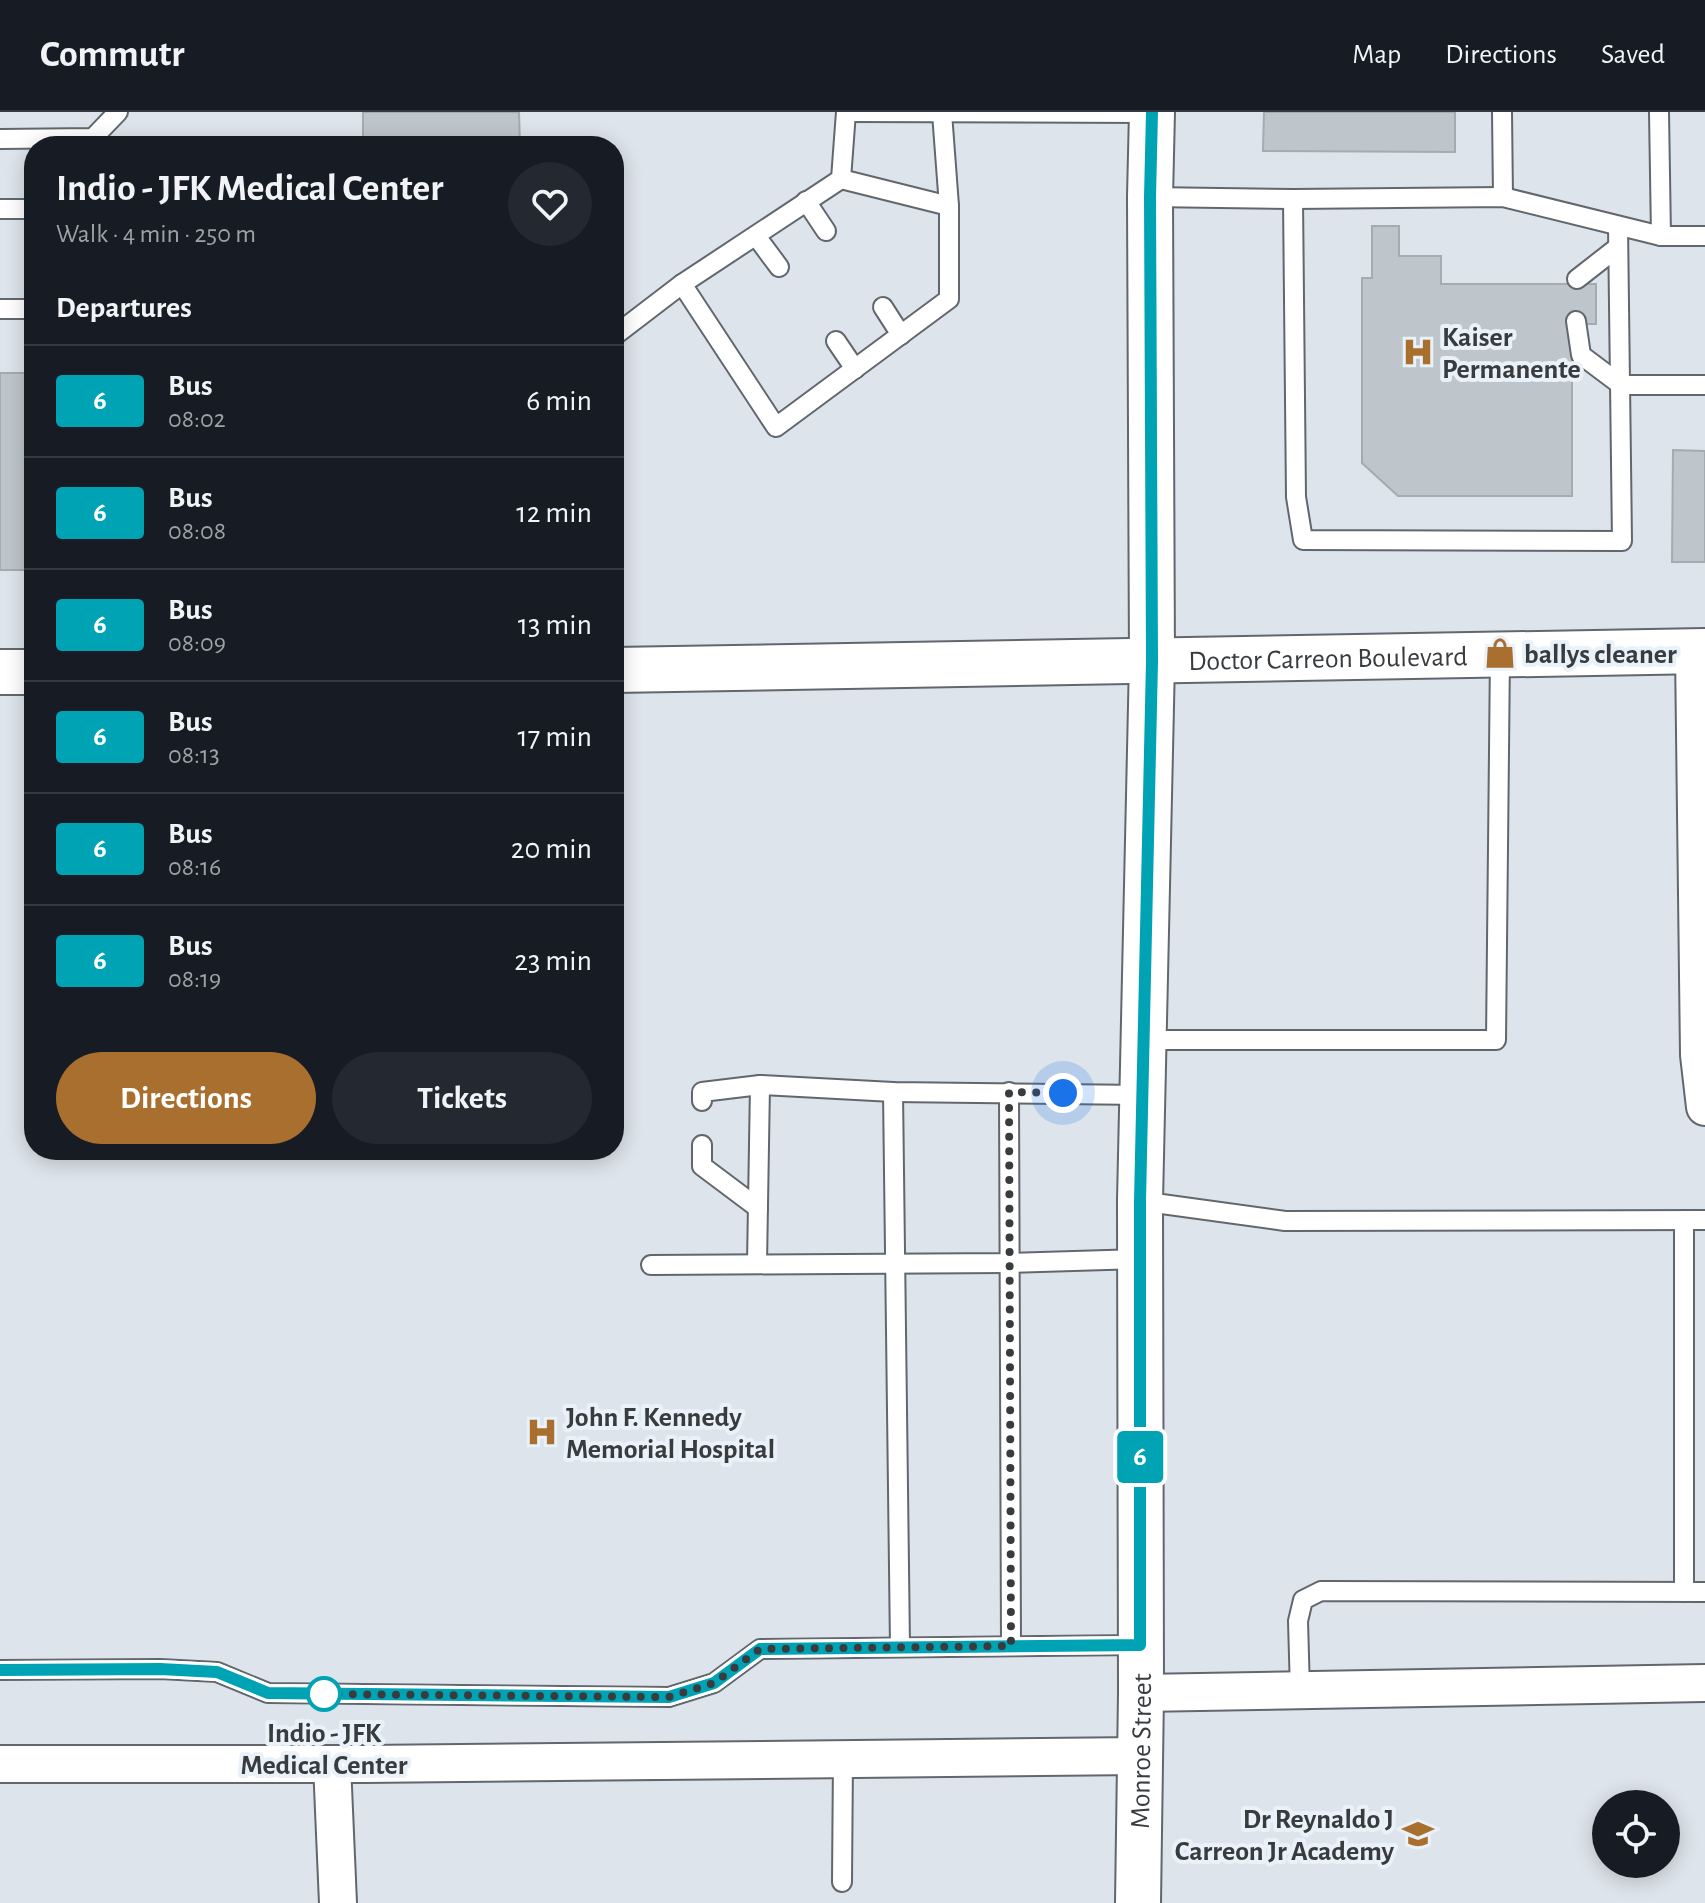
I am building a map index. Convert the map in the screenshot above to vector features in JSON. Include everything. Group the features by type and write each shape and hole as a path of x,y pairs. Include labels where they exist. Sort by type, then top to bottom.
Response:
{"main road":[{"name":"Monroe Street","path":"1138,1903 1141,1693 1140,1201 1152,661 1152,113"},
{"name":"Doctor Carreon Boulevard","path":"624,670 1699,651"},
{"path":"0,672 24,672"}],"street":[{"path":"1699,651 1699,1040 1705,1107"},
{"path":"1141,1693 1705,1683"},
{"path":"0,1764 1140,1756"},
{"path":"332,1764 338,1903"}],"lane":[{"path":"95,136 118,112"},
{"path":"841,179 847,112 1152,113"},
{"path":"1502,112 1503,197"},
{"path":"1659,112 1661,236"},
{"path":"682,284 776,427 949,299 949,206 942,113"},
{"path":"0,139 24,139"},
{"path":"624,328 682,284 841,179 949,206"},
{"path":"1150,197 1503,197 1661,236 1705,236"},
{"path":"1293,199 1296,497 1303,540 1622,541 1618,226"},
{"path":"806,201 826,231"},
{"path":"0,209 24,209"},
{"path":"756,236 779,267"},
{"path":"1577,279 1618,247"},
{"path":"883,307 901,335"},
{"path":"0,309 24,309"},
{"path":"1576,321 1581,355 1621,385 1705,385"},
{"path":"836,341 855,369"},
{"path":"1145,1040 1496,1040 1500,653"},
{"path":"702,1101 702,1092 760,1085 893,1092 1143,1095"},
{"path":"757,1264 760,1085"},
{"path":"893,1092 900,1647"},
{"path":"1009,1092 1011,1646"},
{"path":"702,1145 702,1166 758,1208"},
{"path":"1140,1201 1285,1221 1705,1220"},
{"path":"1684,1220 1684,1592"},
{"path":"651,1265 1140,1259"},
{"path":"1300,1691 1298,1621 1303,1600 1321,1591 1705,1592"},
{"path":"0,1670 160,1669 217,1672 268,1693 669,1697 714,1683 760,1649 1140,1645"},
{"path":"842,1882 843,1758"}],"building":[{"path":"363,112 519,112 520,136 363,136"},
{"path":"1264,112 1455,112 1455,152 1263,151"},
{"path":"1372,226 1399,226 1399,256 1441,256 1441,284 1596,284 1596,324 1572,324 1572,496 1398,496 1362,463 1362,278 1372,278"},
{"path":"0,373 24,373 24,570 0,570"},
{"path":"1673,450 1705,451 1705,562 1672,562"}],"bus line":[{"name":"6","path":"0,1670 160,1669 217,1672 268,1693 669,1697 714,1683 760,1649 1140,1645 1140,1201 1152,661 1152,112"}],"place":[{"name":"Kaiser Permanente","path":"1418,352"},
{"name":"ballys cleaner","path":"1500,653"},
{"name":"John F. Kennedy Memorial Hospital","path":"542,1432"},
{"name":"Indio - JFK Medical Center","path":"324,1694"},
{"name":"Dr Reynaldo J Carreon Jr Academy","path":"1418,1834"}],"route":[{"path":"324,1694 669,1697 714,1683 760,1649 1011,1646 1009,1092 1063,1093"}]}
